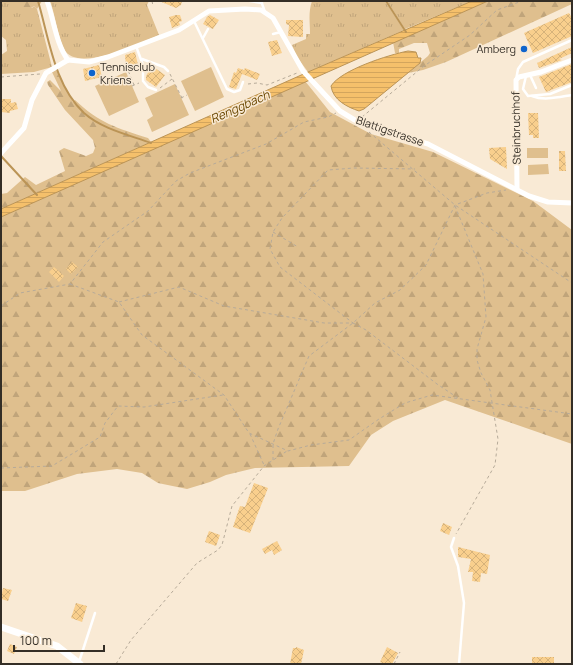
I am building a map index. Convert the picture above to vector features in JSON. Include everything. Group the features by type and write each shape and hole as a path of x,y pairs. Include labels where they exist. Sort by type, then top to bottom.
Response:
{"street":[{"path":"47,1 60,46 68,60"},
{"path":"1,153 24,128 32,100 48,71 61,66 68,60 89,62 105,58 179,30 206,12 212,10 249,9 265,12"},
{"name":"Blattigstrasse","path":"265,12 273,18 301,72 313,82 340,111 358,122 428,144 542,200 572,203"},
{"name":"Steinbruchhof","path":"517,189 516,80 519,77 572,60"},
{"path":"1,627 56,646 80,663"}],"lane":[{"path":"250,1 262,2 265,12"},
{"path":"194,21 227,89 237,91 240,90 243,82"},
{"path":"203,38 208,29"},
{"path":"273,34 281,32"},
{"path":"516,80 518,69 524,62 572,40"},
{"path":"136,46 142,59 143,81 148,87 156,90"},
{"path":"142,59 164,67 168,71"},
{"path":"528,75 536,88"},
{"path":"528,75 523,89 526,94 536,98 556,98 572,95"},
{"path":"531,96 553,93 572,85"},
{"path":"454,538 451,547 458,566 464,603 459,664"},
{"path":"80,663 95,613"}],"path":[{"path":"152,1 153,6"},
{"path":"358,122 366,113 411,76 470,35 497,10 522,1"},
{"path":"105,58 109,72 123,69 128,70 133,86 143,81"},
{"path":"1,77 48,71"},
{"path":"168,71 183,100"},
{"path":"243,82 248,84 257,83 267,85 301,72"},
{"path":"156,90 172,79"},
{"path":"182,98 187,95"},
{"path":"70,284 103,242 148,211 176,181 190,173 266,144 304,122 328,117 340,111"},
{"path":"369,132 415,169 455,205 572,283"},
{"path":"415,169 354,168 328,170 282,218 273,232 270,249 280,267 353,323 366,330 437,384 458,398"},
{"path":"273,460 273,444 309,356 353,323 376,303 400,290 426,265 455,205 487,193 517,189"},
{"path":"454,538 495,465 498,439 490,390 480,374 477,360 477,349 486,317 483,274 455,205"},
{"path":"273,232 298,247"},
{"path":"1,306 20,293 70,284 118,302 142,335 224,394 249,433 264,466"},
{"path":"118,302 179,287 224,306 324,323 353,323"},
{"path":"1,468 52,466 100,437 105,423 118,406 144,407 224,394"},
{"path":"116,664 131,640 197,563 222,545 225,541 230,509 264,466 288,450 311,445 349,440 379,419 412,401 432,395 572,414"},
{"path":"249,433 288,450"},
{"path":"394,664 400,652"}],"green space":[{"path":"1,1 8,1 32,8 34,6 37,9 52,67 34,72 1,74 1,55 7,51 6,40 1,36"},
{"path":"8,1 42,1 37,9 34,6 25,12 17,9"},
{"path":"50,1 149,1 147,5 159,35 124,50 95,58 71,56 64,49 62,44"},
{"path":"312,1 385,1 404,30 308,72 297,57 292,45 306,39 306,34 310,34 310,14"},
{"path":"387,1 472,1 405,29"},
{"path":"488,1 572,1 572,4 446,62 423,70 408,73 430,53 427,43 414,43 399,49 399,53 395,53 393,42"},
{"path":"211,67 224,97 195,111 181,81"},
{"path":"56,70 73,102 75,100 92,114 109,124 148,138 151,142 1,209 1,194 7,193 25,177 36,185 65,171 59,151 64,148 86,156 93,153 95,148 93,140 65,110 48,85 47,82 50,80 61,91 52,72"},
{"path":"126,72 139,102 109,116 95,86"},
{"path":"305,81 330,112 371,134 433,152 533,201 572,230 572,444 445,400 393,421 371,435 349,466 255,468 226,475 187,489 158,483 142,473 117,469 77,474 25,491 1,491 1,217"},
{"path":"175,84 189,115 152,132 147,120 153,116 145,98"},
{"path":"527,148 548,148 548,158 527,158"},
{"path":"548,164 549,174 528,175 528,165"}],"water":[{"name":"Renggbach","path":"472,1 488,1 1,217 1,209 308,72"},
{"path":"408,51 416,52 418,58 421,58 420,63 364,109 359,111 341,102 332,91 331,86 344,74 377,60"}],"building":[{"path":"159,1 182,1 181,5 176,8"},
{"path":"569,13 572,18 572,36 533,53 524,33"},
{"path":"180,15 182,21 179,22 180,25 172,28 169,17"},
{"path":"210,15 219,20 213,29 203,24"},
{"path":"286,20 303,20 303,37 288,36 289,25 286,24"},
{"path":"277,40 282,53 272,56 268,42"},
{"path":"572,47 572,53 559,59 562,60 539,68 537,63"},
{"path":"135,52 138,65 126,66 125,55"},
{"path":"572,64 572,82 546,92 539,77"},
{"name":"Tennisclub Kriens","path":"99,65 102,77 85,81 83,69"},
{"path":"152,66 165,75 156,87 146,80 146,76"},
{"path":"238,68 244,70 245,68 260,74 257,80 242,74 236,89 229,87 234,72 236,73"},
{"path":"1,99 11,99 11,103 16,102 18,109 10,111 10,113 1,112"},
{"path":"528,113 538,113 539,138 533,138 533,135 529,135"},
{"path":"506,147 507,169 490,159 489,148"},
{"path":"559,151 565,151 566,171 559,171"},
{"path":"72,262 78,267 71,274 66,269"},
{"path":"54,267 64,276 59,282 49,272"},
{"path":"254,483 268,488 250,533 233,527 240,506 245,507"},
{"path":"443,523 452,527 449,535 440,531"},
{"path":"209,531 220,535 216,546 205,542"},
{"path":"277,541 282,550 274,555 272,550 265,554 262,549"},
{"path":"458,547 490,555 487,574 481,573 480,582 472,581 473,572 468,572 471,559 458,557"},
{"path":"3,588 12,590 8,601 1,599"},
{"path":"76,603 87,606 82,622 71,618"},
{"path":"10,644 17,647 14,654 7,651"},
{"path":"296,647 304,650 301,664 290,664 293,648"},
{"path":"387,647 398,653 392,664 384,664 380,662"},
{"path":"532,657 554,657 554,664 532,664"}],"waterway":[{"path":"38,1 49,45 59,75 74,102 91,119 116,131 151,143"},
{"path":"386,1 406,32"},
{"path":"1,156 37,195"}],"place":[{"name":"Amberg","path":"524,49"},
{"name":"Tennisclub Kriens","path":"92,73"}]}
